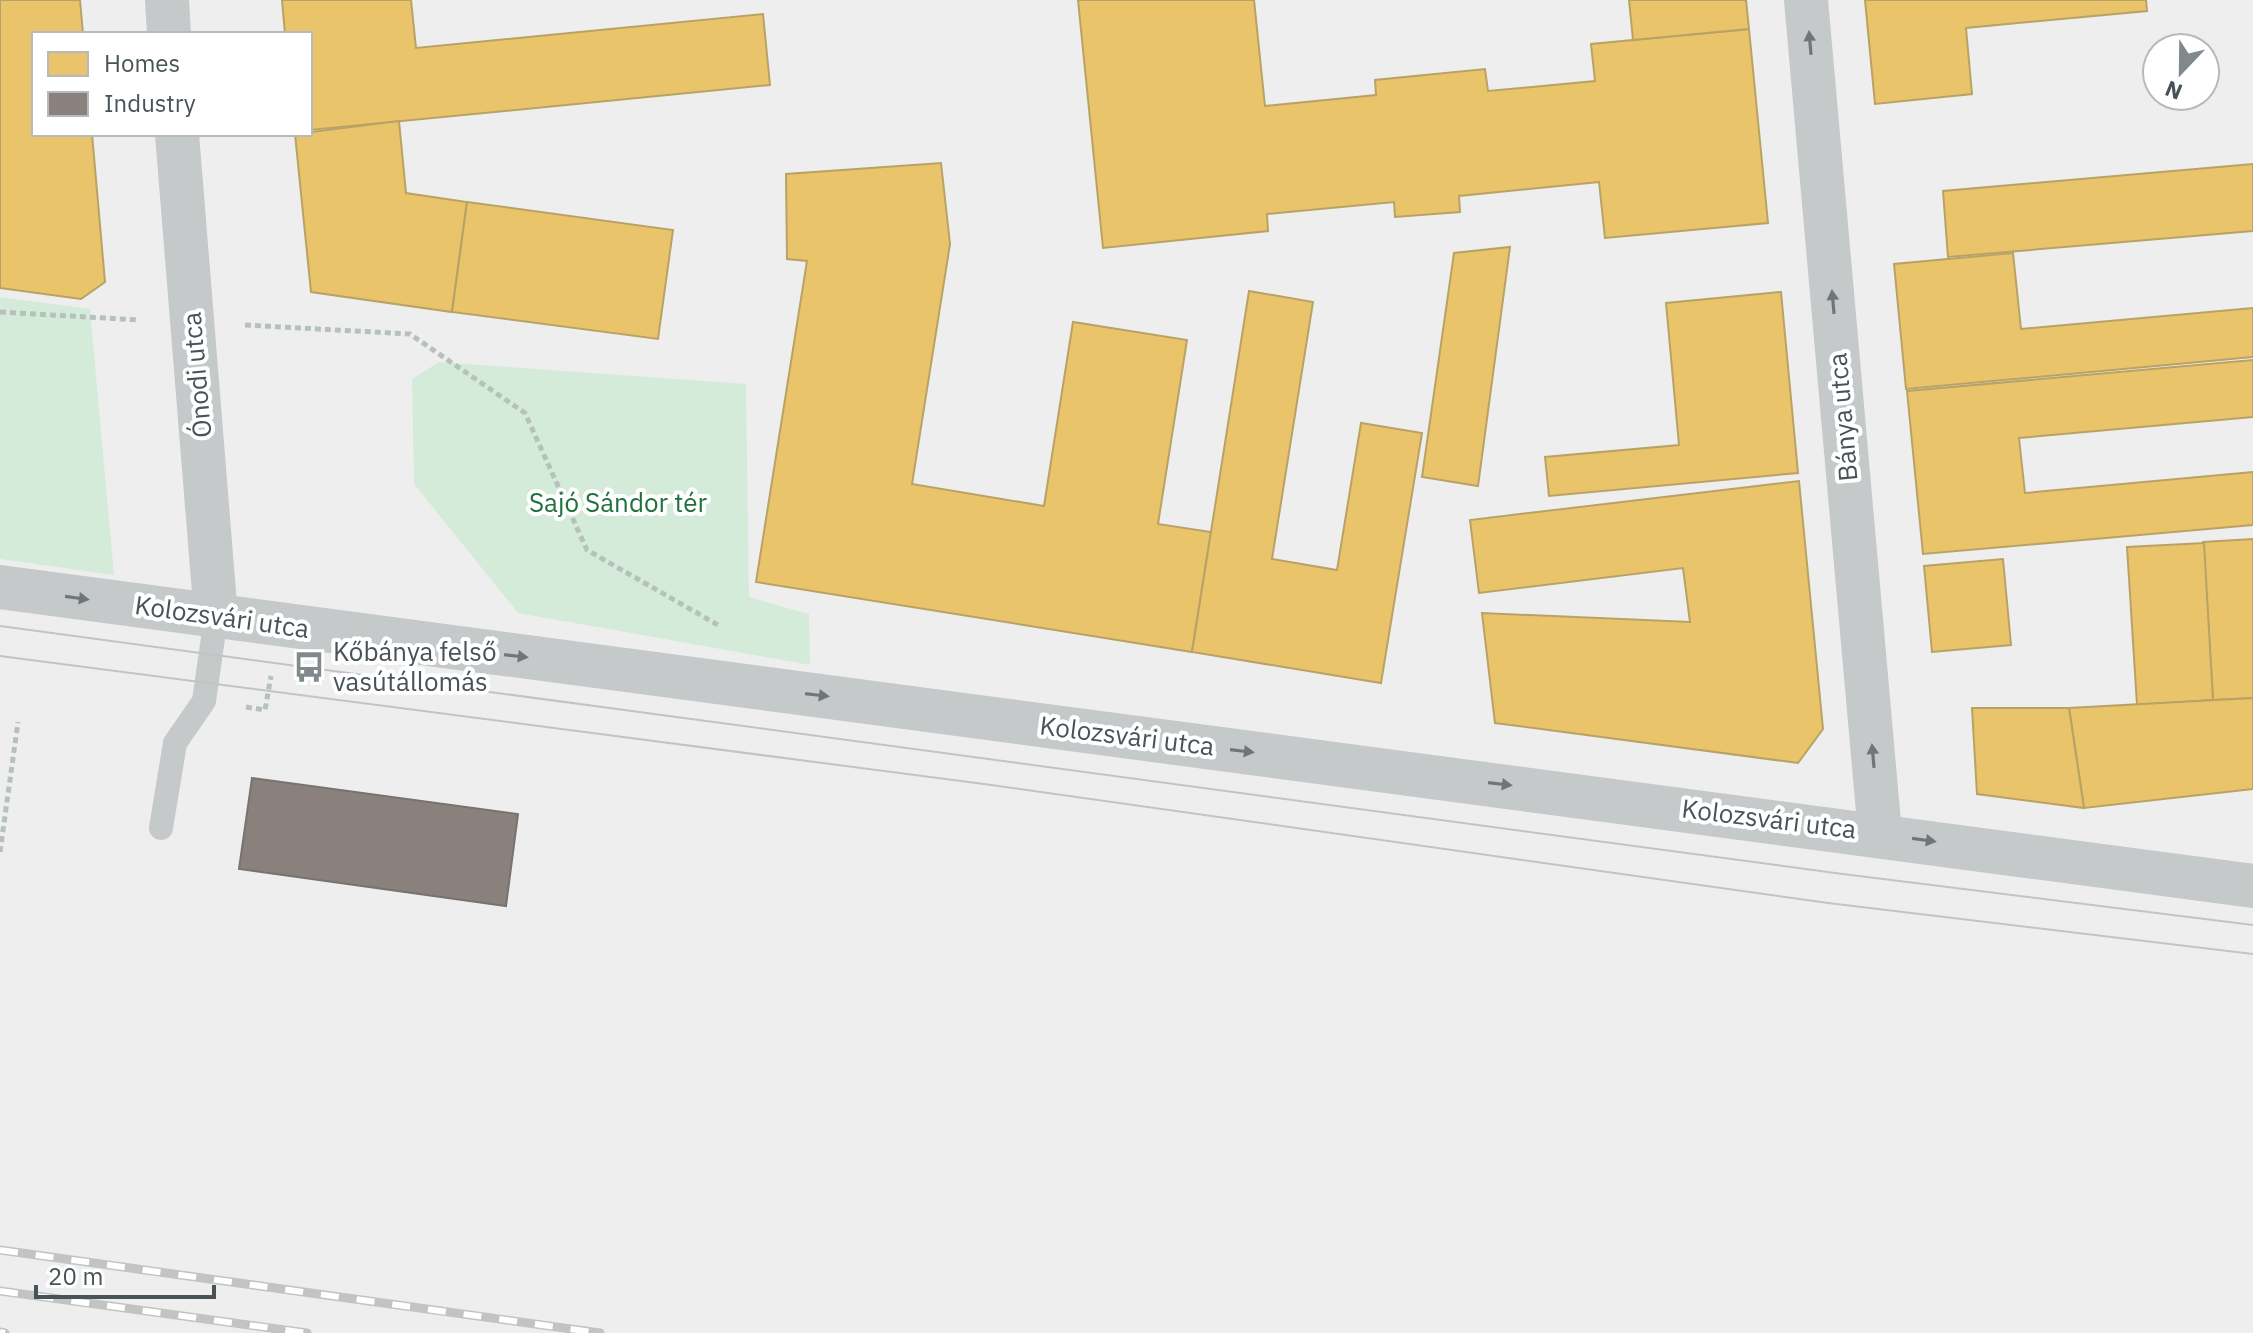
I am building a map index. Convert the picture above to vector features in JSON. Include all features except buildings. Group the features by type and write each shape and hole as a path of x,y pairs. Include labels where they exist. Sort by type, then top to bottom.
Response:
{"street":[{"path":"167,0 169,32"},
{"name":"Bánya utca","path":"1806,0 1880,834"},
{"name":"Ónodi utca","path":"177,136 216,617"},
{"name":"Kolozsvári utca","path":"0,587 1880,834 2253,886"}],"lane":[{"path":"161,828 175,743 204,701 216,617"}],"path":[{"path":"0,312 410,334 525,413 587,550 720,627 720,683"},
{"path":"0,852 18,722"}],"green space":[{"path":"0,297 90,309 114,575 0,559"},
{"name":"Sajó Sándor tér","path":"439,362 746,384 749,597 809,614 810,665 518,613 414,484 412,379"}],"tram line":[{"path":"0,626 1835,873 2253,925"},
{"path":"0,656 984,784 1828,903 2253,954"}],"railway":[{"path":"0,1250 600,1333"},
{"path":"0,1291 307,1333"},
{"path":"0,1332 5,1333"}],"place":[{"name":"Kőbánya felső vasútállomás","path":"309,667"}]}
